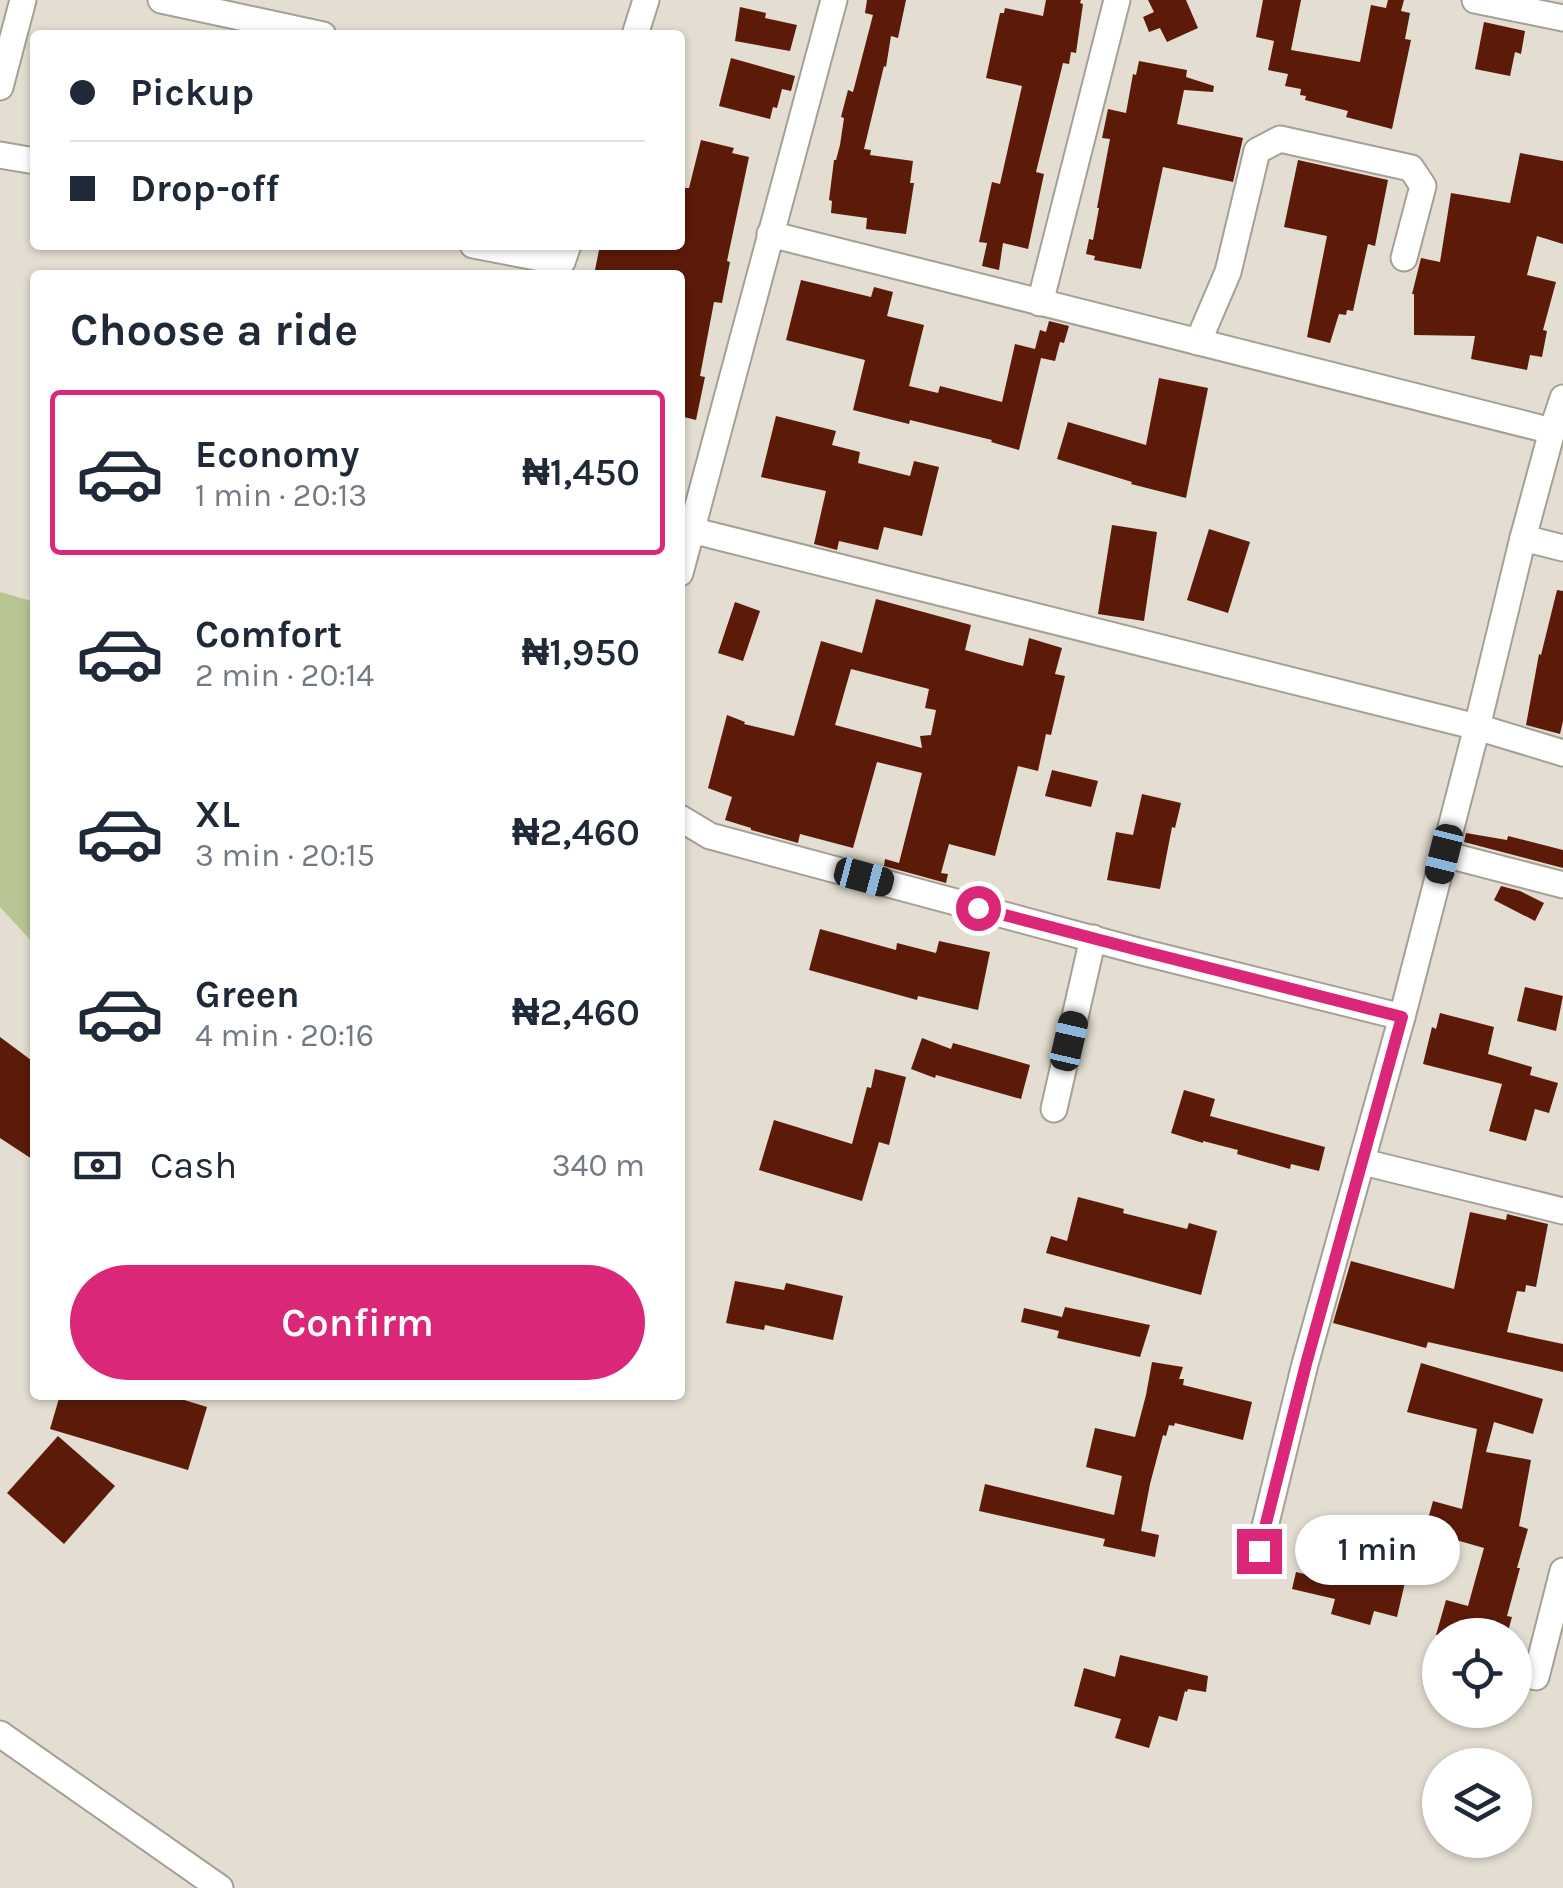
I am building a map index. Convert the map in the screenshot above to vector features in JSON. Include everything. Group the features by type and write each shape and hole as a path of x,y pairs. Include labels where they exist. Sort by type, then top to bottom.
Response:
{"street":[{"path":"0,87 23,0"},
{"path":"161,0 301,30"},
{"path":"636,30 646,0"},
{"path":"685,554 834,0"},
{"path":"1040,303 1117,0"},
{"path":"1476,0 1563,18"},
{"path":"1198,342 1228,272 1257,151 1280,138 1411,168 1423,186 1404,258"},
{"path":"0,154 30,160"},
{"path":"770,234 1552,430"},
{"path":"499,250 562,262 566,250"},
{"path":"1259,1551 1563,398"},
{"path":"692,530 1477,727 1563,753"},
{"path":"1523,538 1563,548"},
{"path":"685,821 710,836 1402,1017"},
{"path":"1444,854 1563,884"},
{"path":"1054,1109 1093,938"},
{"path":"1363,1162 1563,1211"},
{"path":"1536,1677 1563,1571"},
{"path":"0,1734 220,1888"}],"green space":[{"path":"0,592 30,601 30,940 0,907"}],"building":[{"path":"867,0 906,0 898,38 891,36 864,149 871,150 870,155 913,161 910,183 914,183 906,234 866,229 867,218 831,213 829,200 844,118 841,117 848,90 853,92 873,15 865,13"},
{"path":"1046,0 1081,0 1076,53 1071,52 1069,64 1063,63 1036,172 1044,174 1028,249 1003,243 999,270 982,266 987,243 979,242 992,182 1000,184 1022,86 986,78 1000,13 1005,8 1043,16"},
{"path":"1148,0 1186,0 1198,28 1167,42 1160,28 1149,32 1143,17 1154,12"},
{"path":"1263,0 1301,0 1291,50 1360,62 1371,5 1386,8 1388,0 1404,0 1401,11 1410,13 1405,39 1411,40 1392,129 1346,117 1348,111 1305,100 1301,89 1285,86 1288,74 1268,70 1274,41 1256,37"},
{"path":"740,7 797,25 790,51 735,41"},
{"path":"1484,22 1525,31 1521,54 1515,52 1510,76 1475,69"},
{"path":"731,58 795,76 791,91 782,89 770,119 719,106"},
{"path":"1139,61 1187,70 1186,77 1214,86 1213,92 1184,90 1177,124 1243,138 1233,182 1163,167 1141,269 1094,260 1095,256 1086,254 1089,239 1093,240 1110,139 1102,138 1108,109 1126,113"},
{"path":"701,140 734,148 732,153 749,157 722,303 714,302 696,420 685,417 685,270 595,270 599,250 685,250 685,188 689,188"},
{"path":"1520,153 1563,161 1563,244 1537,236 1527,275 1556,282 1543,330 1547,331 1542,357 1530,355 1527,370 1471,359 1475,336 1414,335 1412,294 1421,258 1440,262 1451,193 1510,203"},
{"path":"1298,160 1388,180 1375,246 1368,244 1353,311 1339,314 1330,343 1307,337 1327,236 1284,227"},
{"path":"801,280 871,297 874,287 893,292 887,316 924,325 909,386 938,393 940,386 1002,402 1015,344 1035,349 1040,330 1046,332 1049,321 1069,326 1055,361 1041,358 1019,450 910,420 909,424 853,410 865,360 786,340"},
{"path":"1159,378 1208,388 1186,498 1057,459 1068,422 1146,445"},
{"path":"776,416 836,431 832,445 860,452 858,463 910,476 914,461 939,467 922,536 884,527 878,550 839,541 837,550 814,544 826,491 761,477"},
{"path":"1112,525 1157,532 1144,621 1098,614"},
{"path":"1209,529 1250,542 1228,613 1187,600"},
{"path":"1557,590 1563,591 1560,734 1526,725 1539,654"},
{"path":"876,599 971,625 965,650 1007,662 1023,666 1029,638 1062,648 1055,674 1065,676 1038,771 1018,766 995,856 949,844 941,873 948,874 946,883 884,866 885,859 899,863 922,773 877,762 853,848 800,834 798,843 725,820 732,797 708,788 727,715 744,724 794,736 821,641 862,653","holes":["851,669 929,689 925,708 936,710 931,735 920,736 922,748 835,725"]},
{"path":"735,602 760,611 743,661 718,653"},
{"path":"1052,770 1098,781 1091,807 1045,796"},
{"path":"1142,794 1181,803 1175,828 1172,827 1160,889 1107,880 1116,832 1133,835"},
{"path":"1466,833 1507,840 1508,836 1563,850 1563,868 1464,842"},
{"path":"1501,886 1544,903 1535,921 1494,900"},
{"path":"820,929 896,950 897,943 936,953 939,941 990,952 978,1010 918,996 917,1000 809,970"},
{"path":"1525,987 1563,996 1556,1031 1517,1021"},
{"path":"1440,1013 1494,1027 1488,1054 1532,1067 1530,1075 1558,1083 1549,1113 1535,1109 1526,1141 1489,1131 1502,1084 1423,1064 1432,1027 1436,1029"},
{"path":"0,1037 30,1059 30,1158 0,1138"},
{"path":"922,1038 951,1049 953,1043 1030,1065 1021,1099 911,1069"},
{"path":"875,1069 906,1077 889,1145 879,1142 862,1201 759,1170 774,1120 852,1144"},
{"path":"1184,1090 1215,1099 1210,1116 1325,1147 1319,1171 1291,1164 1290,1169 1237,1154 1238,1150 1171,1133"},
{"path":"1078,1197 1187,1229 1189,1223 1217,1231 1201,1295 1046,1253 1051,1236 1067,1241"},
{"path":"1470,1212 1506,1220 1507,1214 1548,1224 1536,1287 1526,1285 1525,1292 1517,1291 1507,1332 1563,1344 1563,1372 1428,1342 1426,1348 1333,1323 1351,1261 1454,1289"},
{"path":"735,1281 784,1290 786,1283 843,1296 833,1340 765,1325 764,1330 726,1323"},
{"path":"1065,1307 1150,1325 1140,1357 1057,1338 1059,1331 1021,1322 1024,1308 1062,1317"},
{"path":"1152,1362 1183,1367 1179,1379 1184,1379 1183,1385 1252,1402 1243,1440 1175,1423 1169,1425 1150,1484 1141,1531 1159,1535 1155,1557 1103,1546 1105,1539 979,1511 985,1484 1114,1515 1122,1476 1086,1467 1095,1428 1135,1437"},
{"path":"1421,1363 1543,1399 1533,1434 1494,1422 1486,1452 1531,1460 1519,1526 1528,1529 1507,1616 1512,1618 1441,1618 1446,1600 1468,1606 1484,1548 1456,1540 1446,1575 1415,1566 1433,1501 1462,1509 1477,1429 1407,1412"},
{"path":"59,1400 184,1400 207,1407 188,1470 50,1429"},
{"path":"58,1436 115,1486 64,1544 7,1493"},
{"path":"1345,1563 1406,1578 1397,1617 1374,1611 1370,1625 1331,1614 1335,1599 1292,1589 1296,1572 1333,1581 1336,1569 1343,1571"},
{"path":"1120,1655 1208,1676 1206,1692 1185,1691 1177,1721 1159,1716 1149,1748 1115,1738 1121,1719 1074,1706 1084,1668 1115,1677"}],"route":[{"path":"978,908 1402,1017 1259,1551"}]}
